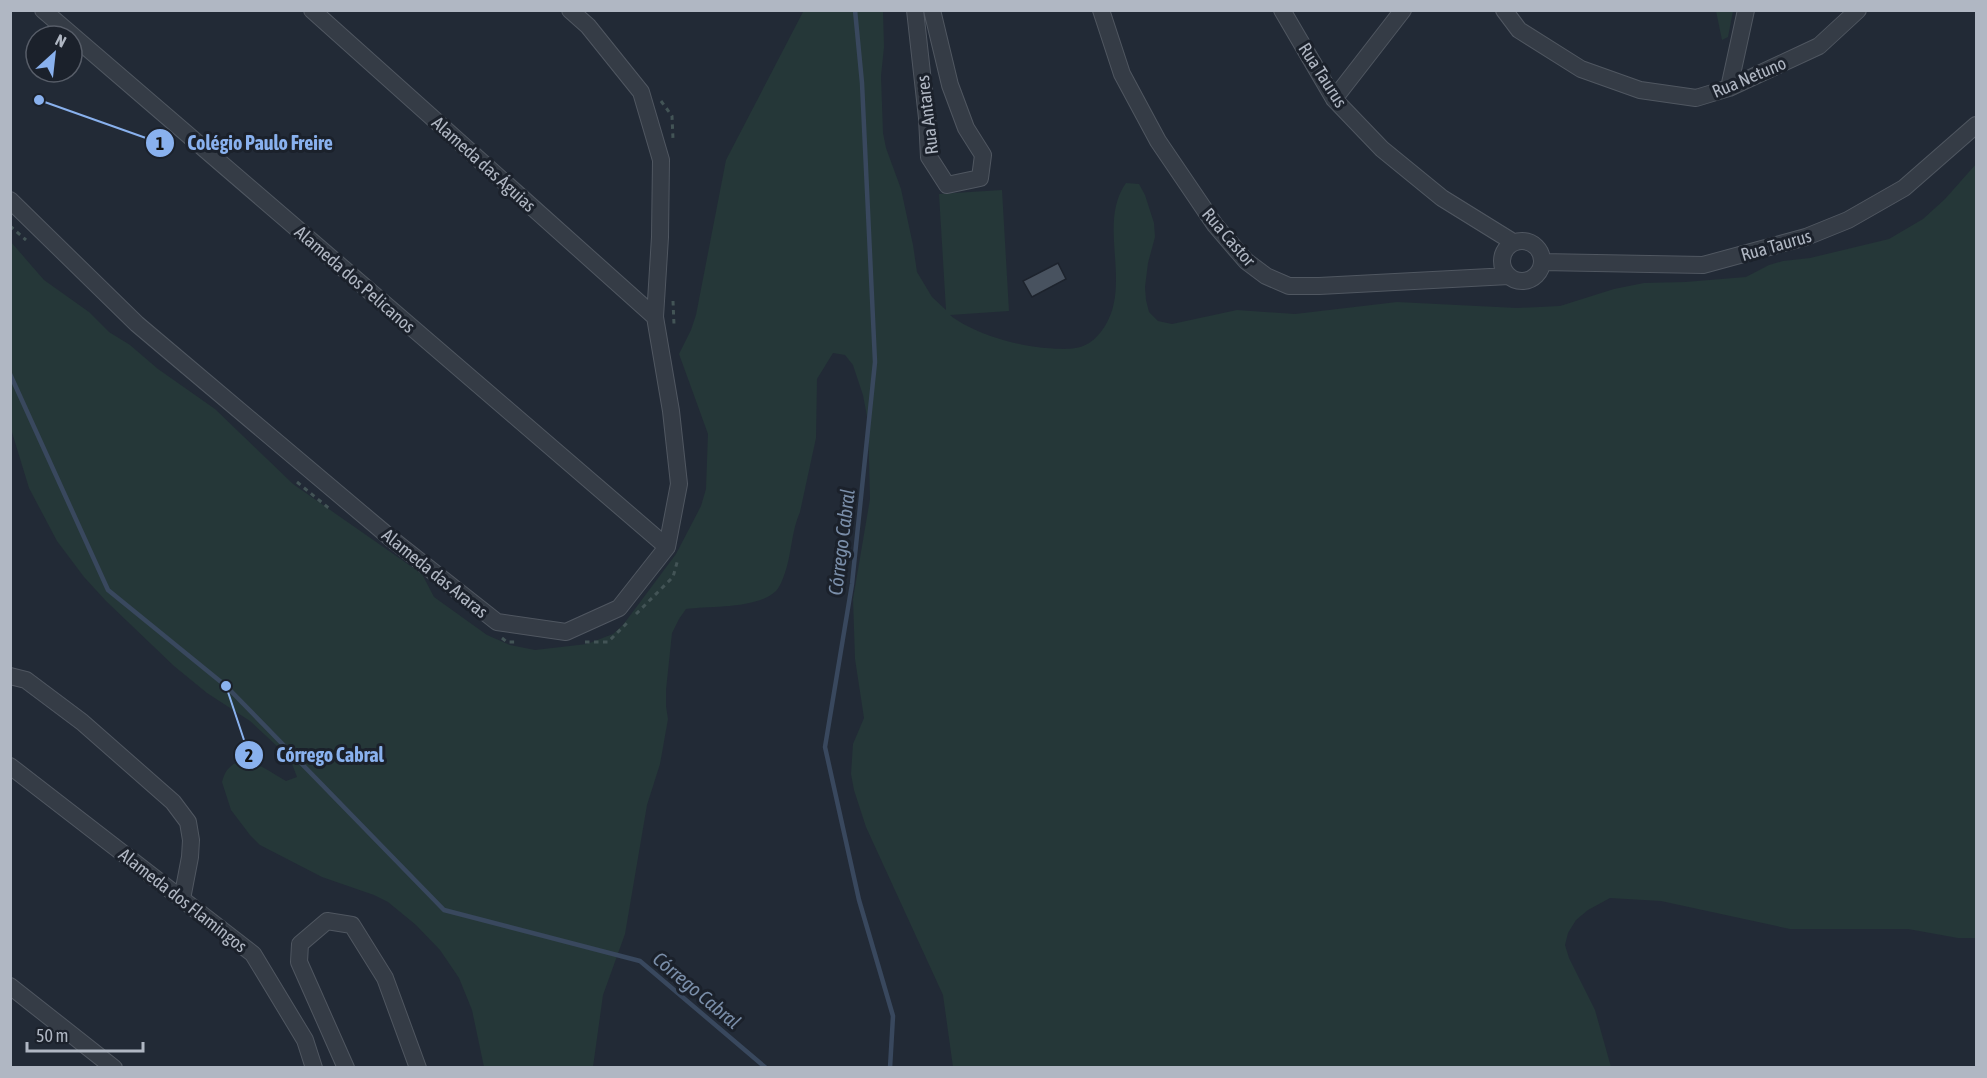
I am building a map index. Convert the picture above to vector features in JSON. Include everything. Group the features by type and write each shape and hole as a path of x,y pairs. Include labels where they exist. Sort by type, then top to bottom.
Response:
{"street":[{"name":"Alameda dos Pelicanos","path":"43,10 667,547"},
{"name":"Alameda das Águias","path":"312,10 656,317"},
{"name":"Alameda das Araras","path":"10,200 137,324 393,540 497,622 566,632 619,608 667,547 679,484 671,411 656,317 661,160 641,92 588,26 570,10"},
{"name":"Rua Antares","path":"915,10 929,157 947,185 980,178 983,155 966,128 950,85 932,10"},
{"name":"Rua Castor","path":"1101,10 1122,74 1158,141 1215,225 1246,261 1266,276 1289,286 1509,276"},
{"name":"Rua Taurus","path":"1282,10 1334,99 1382,149 1442,198 1513,242"},
{"path":"1334,99 1403,10"},
{"name":"Rua Netuno","path":"1504,10 1519,30 1581,69 1640,90 1696,98 1729,88 1819,46 1858,10"},
{"path":"1729,88 1746,10"},
{"name":"Rua Taurus","path":"1542,262 1703,265 1806,237 1848,220 1904,188 1977,125"},
{"path":"1524,240 1533,244 1540,252 1542,262 1540,269 1530,279 1515,280 1504,269 1503,254 1513,242 1524,240"},
{"path":"10,676 26,680 81,722 173,802 188,822 191,840 182,899"},
{"name":"Alameda dos Flamingos","path":"10,766 253,954 305,1040 315,1068"},
{"path":"346,1068 299,962 300,944 327,921 352,925 384,978 418,1068"},
{"path":"10,986 114,1068"}],"shaded area":[{"path":"804,10 883,11 884,47 881,76 883,133 901,189 917,272 932,297 946,310 939,194 1002,190 1009,311 950,315 982,333 1034,347 1072,349 1080,347 1093,340 1105,326 1116,291 1114,216 1118,199 1126,183 1139,184 1154,223 1155,237 1145,287 1149,312 1158,321 1172,324 1237,310 1295,314 1397,302 1517,308 1560,306 1614,289 1644,283 1746,277 1769,265 1783,261 1810,258 1889,239 1923,219 1945,199 1976,164 1976,938 1958,938 1908,929 1790,929 1661,901 1610,898 1588,910 1576,920 1568,933 1565,945 1569,958 1595,1010 1611,1067 953,1067 943,995 866,827 851,774 853,744 864,718 855,659 853,599 870,499 868,422 863,395 853,365 845,355 833,353 817,379 816,438 789,559 780,586 768,597 746,604 686,609 672,633 666,690 668,719 660,764 647,805 625,934 603,995 593,1067 484,1067 472,1010 459,978 440,950 416,925 388,902 322,877 260,845 231,810 222,782 227,770 234,764 249,762 257,764 286,781 297,777 292,764 279,748 250,721 207,693 174,666 106,601 84,577 57,541 29,488 11,429 11,242 44,280 89,312 109,332 130,345 158,369 215,409 293,484 422,574 434,597 487,635 510,645 535,650 587,644 613,634 623,625 676,554 701,506 706,489 708,434 679,354 696,315 726,160"},
{"path":"1716,11 1733,11 1728,37 1722,40"}],"building":[{"path":"1058,263 1066,279 1032,297 1023,281"}],"waterway":[{"name":"Córrego Cabral","path":"855,10 862,83 875,362 852,584 825,747 859,900 893,1016 890,1068"},
{"name":"Córrego Cabral","path":"10,374 108,590 226,686 444,910 640,961 766,1068"}],"place":[{"name":"Colégio Paulo Freire","path":"39,100"},
{"name":"Córrego Cabral","path":"226,686"}]}
